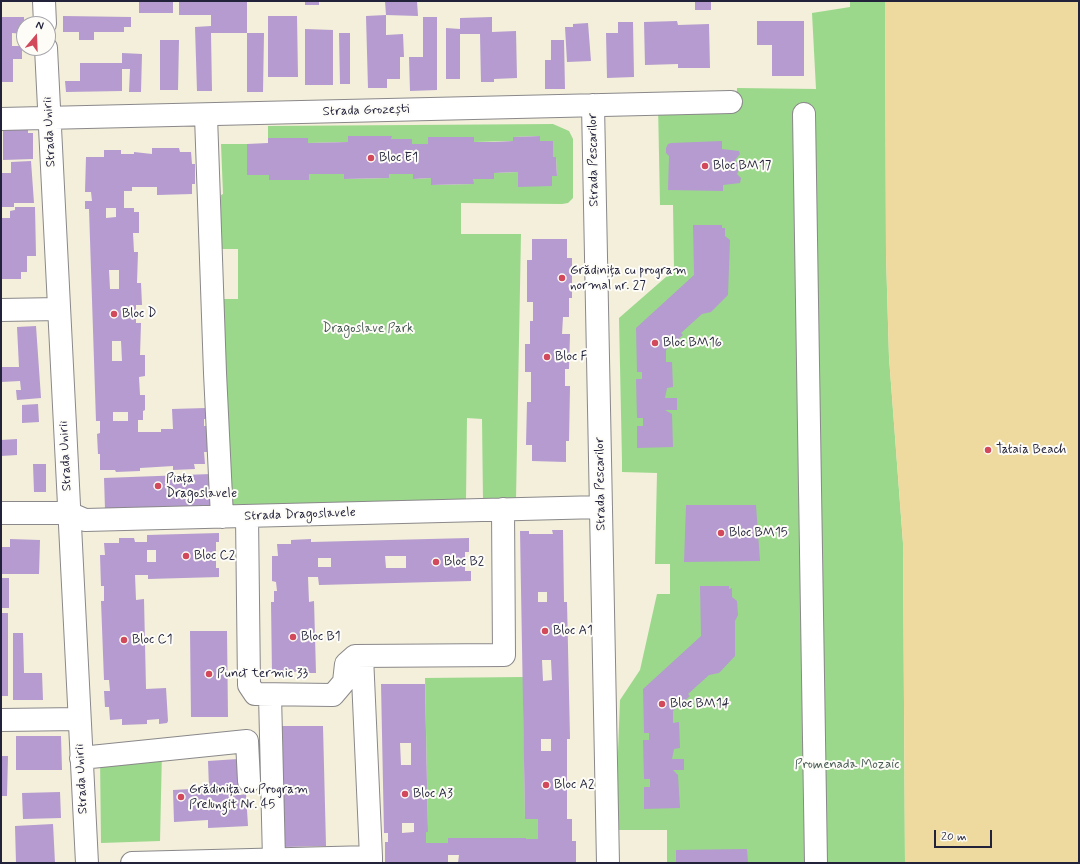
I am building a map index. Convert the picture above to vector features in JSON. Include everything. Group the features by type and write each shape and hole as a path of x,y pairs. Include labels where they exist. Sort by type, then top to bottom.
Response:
{"street":[{"path":"44,1 45,16"},
{"name":"Strada Unirii","path":"46,56 86,863"},
{"name":"Strada Grozești","path":"1,119 206,116 731,102"},
{"name":"Strada Pescarilor","path":"593,105 608,863"},
{"path":"804,114 816,863"},
{"path":"206,116 214,373 222,517"},
{"path":"1,310 59,309"},
{"name":"Strada Dragoslavele","path":"1,513 69,513 85,520 601,507"},
{"path":"247,516 250,686 256,694 333,695 344,682 346,664 355,656 504,655 503,509"},
{"path":"132,863 274,860 371,860 362,656"},
{"path":"270,695 274,860"},
{"path":"1,720 79,719"},
{"path":"81,758 247,741 249,781"}],"green space":[{"name":"Promenada Mozaic","path":"850,1 885,1 886,255 889,357 903,543 905,863 667,863 667,830 615,830 620,700 640,670 657,594 670,594 670,564 655,564 657,473 622,472 619,318 674,270 673,205 660,205 658,104 731,102 736,112 737,88 816,89 812,13 850,7"},
{"name":"Dragoslave Park","path":"553,124 569,131 573,139 573,198 568,203 461,203 461,234 521,234 516,499 483,501 482,419 467,418 466,500 230,508 222,299 238,299 238,249 221,249 221,195 223,194 221,144 247,144 247,175 269,175 269,180 309,180 309,174 344,174 345,179 389,178 389,174 413,174 413,179 431,178 431,185 473,184 473,179 494,179 494,173 518,172 518,186 552,186 552,176 557,176 556,157 553,157 553,141 540,141 540,136 513,137 513,141 474,142 474,137 428,137 428,144 412,144 412,139 391,139 391,136 348,136 348,142 308,143 308,138 268,138 268,126"},
{"path":"523,677 525,819 538,819 538,839 448,838 448,843 426,843 426,832 428,832 425,678"},
{"path":"162,750 160,841 101,843 100,756"}],"sand":[{"name":"Tataia Beach","path":"885,1 1079,1 1079,863 905,863 903,543 889,357 886,255"}],"building":[{"path":"139,1 173,1 173,13 139,13"},
{"path":"179,1 247,1 247,33 211,33 212,91 197,91 195,27 211,26 211,15 179,15"},
{"path":"305,1 319,1 319,5 305,5"},
{"path":"385,1 417,1 418,16 386,15"},
{"path":"695,1 711,1 711,10 695,10"},
{"path":"386,15 386,35 403,34 404,57 400,57 400,79 387,79 387,88 368,88 366,16"},
{"path":"63,16 131,17 131,27 124,27 124,32 94,32 94,40 79,40 79,32 63,32"},
{"path":"268,16 297,16 298,77 268,77"},
{"path":"1,17 16,17 16,33 12,33 12,46 16,46 16,56 22,56 22,59 13,59 13,82 1,82"},
{"path":"423,17 437,17 437,90 410,91 409,57 423,57"},
{"path":"492,17 492,32 516,31 517,78 494,79 494,82 481,82 480,34 460,34 460,79 446,79 446,28 460,29 460,18"},
{"path":"677,21 678,25 709,24 710,68 678,68 678,64 645,65 644,22"},
{"path":"757,21 804,21 804,76 772,76 772,45 757,45"},
{"path":"618,22 633,22 634,77 607,78 606,33 618,33"},
{"path":"588,23 591,61 567,62 565,27 573,27 573,24"},
{"path":"305,29 333,30 333,85 305,85"},
{"path":"247,33 264,33 263,92 247,92"},
{"path":"339,33 350,33 350,84 340,84"},
{"path":"160,40 179,40 178,90 160,90"},
{"path":"551,40 564,40 565,89 545,89 545,60 551,60"},
{"path":"122,53 142,54 141,92 129,92 130,69 122,69 122,91 66,92 65,81 80,81 80,63 122,63"},
{"path":"3,129 28,129 28,133 33,133 33,159 3,160"},
{"name":"Bloc E1","path":"348,136 392,136 391,139 412,139 412,144 428,144 428,137 474,137 474,142 494,142 513,141 513,137 540,136 540,141 553,141 553,157 556,157 557,176 552,176 552,186 518,187 518,172 494,173 494,179 473,179 474,184 431,185 431,178 413,179 413,174 389,174 389,178 344,179 344,174 309,174 309,180 269,180 269,175 247,175 247,144 268,143 268,138 308,138 308,143 348,142"},
{"name":"Bloc BM17","path":"722,141 722,149 739,151 740,154 735,160 740,168 737,174 741,178 740,183 723,185 723,191 668,190 669,156 666,153 666,148 668,144"},
{"name":"Bloc D","path":"152,148 179,148 180,152 191,152 192,164 195,164 195,184 192,184 192,194 157,195 157,187 132,187 132,191 124,191 124,208 134,208 134,212 139,212 139,233 133,233 134,252 138,252 137,283 141,283 142,305 136,305 136,323 141,323 140,355 145,355 145,376 139,377 140,395 145,395 145,410 143,411 143,420 138,420 138,432 161,432 161,429 173,429 172,409 206,408 206,419 204,419 204,426 209,426 210,452 204,452 205,464 194,464 195,469 173,470 173,466 140,468 140,471 116,472 115,470 100,470 100,454 98,454 97,434 100,433 100,421 96,421 89,209 85,209 85,201 92,201 91,192 85,192 86,157 104,157 104,150 121,150 121,154 134,154 134,152 152,154","holes":["106,208 116,208 116,217 106,218","109,270 119,270 119,289 110,289","112,341 121,341 122,361 112,361","113,412 128,412 128,421 113,421"]},
{"path":"31,161 34,203 14,203 14,207 1,207 2,173 11,173 11,162"},
{"path":"15,207 35,207 36,256 27,256 27,272 21,272 21,279 1,279 1,218 10,218 10,211 15,210"},
{"name":"Bloc BM16","path":"693,225 722,225 722,228 725,228 725,236 730,240 728,295 711,312 702,314 681,333 683,335 666,350 666,362 672,362 673,387 667,388 665,398 677,398 677,410 665,410 672,414 673,447 637,448 637,426 643,426 643,418 637,418 636,379 642,379 642,372 637,372 636,328 694,275"},
{"name":"Bloc F","path":"532,239 567,239 567,258 572,258 572,298 569,298 569,317 563,317 562,334 570,334 569,369 565,369 565,386 570,386 569,441 566,441 566,462 532,461 532,445 526,445 527,402 531,402 531,372 525,372 525,344 530,344 530,321 533,321 533,302 527,302 527,260 532,260"},
{"path":"36,326 41,398 17,400 16,390 21,390 20,381 1,382 1,367 19,367 17,327"},
{"path":"38,404 39,422 22,423 22,405"},
{"path":"17,439 17,455 1,456 1,440"},
{"path":"33,464 46,464 46,492 34,492"},
{"name":"Piața Dragoslavele","path":"211,474 212,506 105,509 104,478"},
{"name":"Bloc BM15","path":"686,505 756,505 760,561 684,562"},
{"path":"552,530 563,530 564,602 567,602 570,739 567,739 567,819 572,819 572,841 576,841 576,863 458,863 459,855 448,855 448,863 385,863 385,842 388,842 388,833 384,833 381,684 425,684 428,832 426,832 426,843 448,843 448,838 538,839 538,819 525,819 520,531 529,531 529,534 553,534","holes":["538,592 547,592 547,602 538,602","542,660 551,660 552,680 543,681","541,739 551,739 551,751 541,751","400,743 411,743 411,765 401,765","402,823 414,823 414,832 402,833"]},
{"name":"Bloc C1","path":"219,533 219,542 216,542 216,568 219,568 219,577 148,579 148,575 135,575 136,600 144,599 146,689 166,688 168,721 167,723 159,724 159,719 147,720 147,724 122,725 122,719 110,720 109,707 105,707 104,691 110,691 109,680 104,680 101,601 104,601 104,586 101,586 100,555 105,555 104,543 119,543 119,538 134,538 135,542 147,542 147,535","holes":["147,550 156,550 156,562 147,562"]},
{"name":"Bloc B1","path":"469,538 469,552 465,552 465,571 471,571 471,581 319,585 318,577 308,577 309,602 314,601 316,673 304,673 304,671 272,674 271,602 274,602 274,591 277,591 276,582 272,581 272,556 278,556 277,544 291,544 291,540 311,539 311,542","holes":["385,556 406,556 406,568 386,568","318,558 331,558 331,567 318,567"]},
{"path":"10,539 40,540 39,574 1,574 1,547 10,547"},
{"path":"1,578 9,578 9,608 1,608"},
{"name":"Bloc BM14","path":"700,586 729,586 729,589 732,588 732,597 737,601 738,615 735,621 735,656 719,673 709,675 688,694 690,696 673,711 673,723 679,722 680,748 674,749 672,759 684,759 684,770 673,770 678,775 680,808 644,809 644,787 650,787 650,779 644,779 643,740 649,740 649,733 644,733 643,689 701,636"},
{"path":"1,613 8,613 8,696 1,696"},
{"name":"Punct termic 33","path":"190,631 227,631 228,717 191,717"},
{"path":"13,633 23,633 24,673 42,673 43,700 13,700"},
{"path":"282,726 323,726 326,846 284,847"},
{"path":"16,736 61,736 62,770 16,770"},
{"path":"1,756 8,756 7,796 1,796"},
{"path":"238,759 240,795 246,794 248,826 208,828 208,820 174,822 173,790 209,788 208,761"},
{"path":"60,792 61,818 23,819 22,793"},
{"path":"53,824 55,863 16,863 15,826"},
{"path":"747,849 748,863 676,863 676,850"}],"place":[{"name":"Bloc E1","path":"371,158"},
{"name":"Bloc BM17","path":"705,166"},
{"name":"Grădinița cu program normal nr. 27","path":"562,278"},
{"name":"Bloc D","path":"114,314"},
{"name":"Bloc BM16","path":"655,343"},
{"name":"Bloc F","path":"547,357"},
{"name":"Tataia Beach","path":"988,450"},
{"name":"Piața Dragoslavele","path":"158,486"},
{"name":"Bloc BM15","path":"721,533"},
{"name":"Bloc C2","path":"186,556"},
{"name":"Bloc B2","path":"436,562"},
{"name":"Bloc A1","path":"545,631"},
{"name":"Bloc B1","path":"293,637"},
{"name":"Bloc C1","path":"124,640"},
{"name":"Punct termic 33","path":"209,674"},
{"name":"Bloc BM14","path":"662,704"},
{"name":"Bloc A2","path":"546,785"},
{"name":"Bloc A3","path":"405,794"},
{"name":"Grădinița cu Program Prelungit Nr. 45","path":"181,797"}]}
